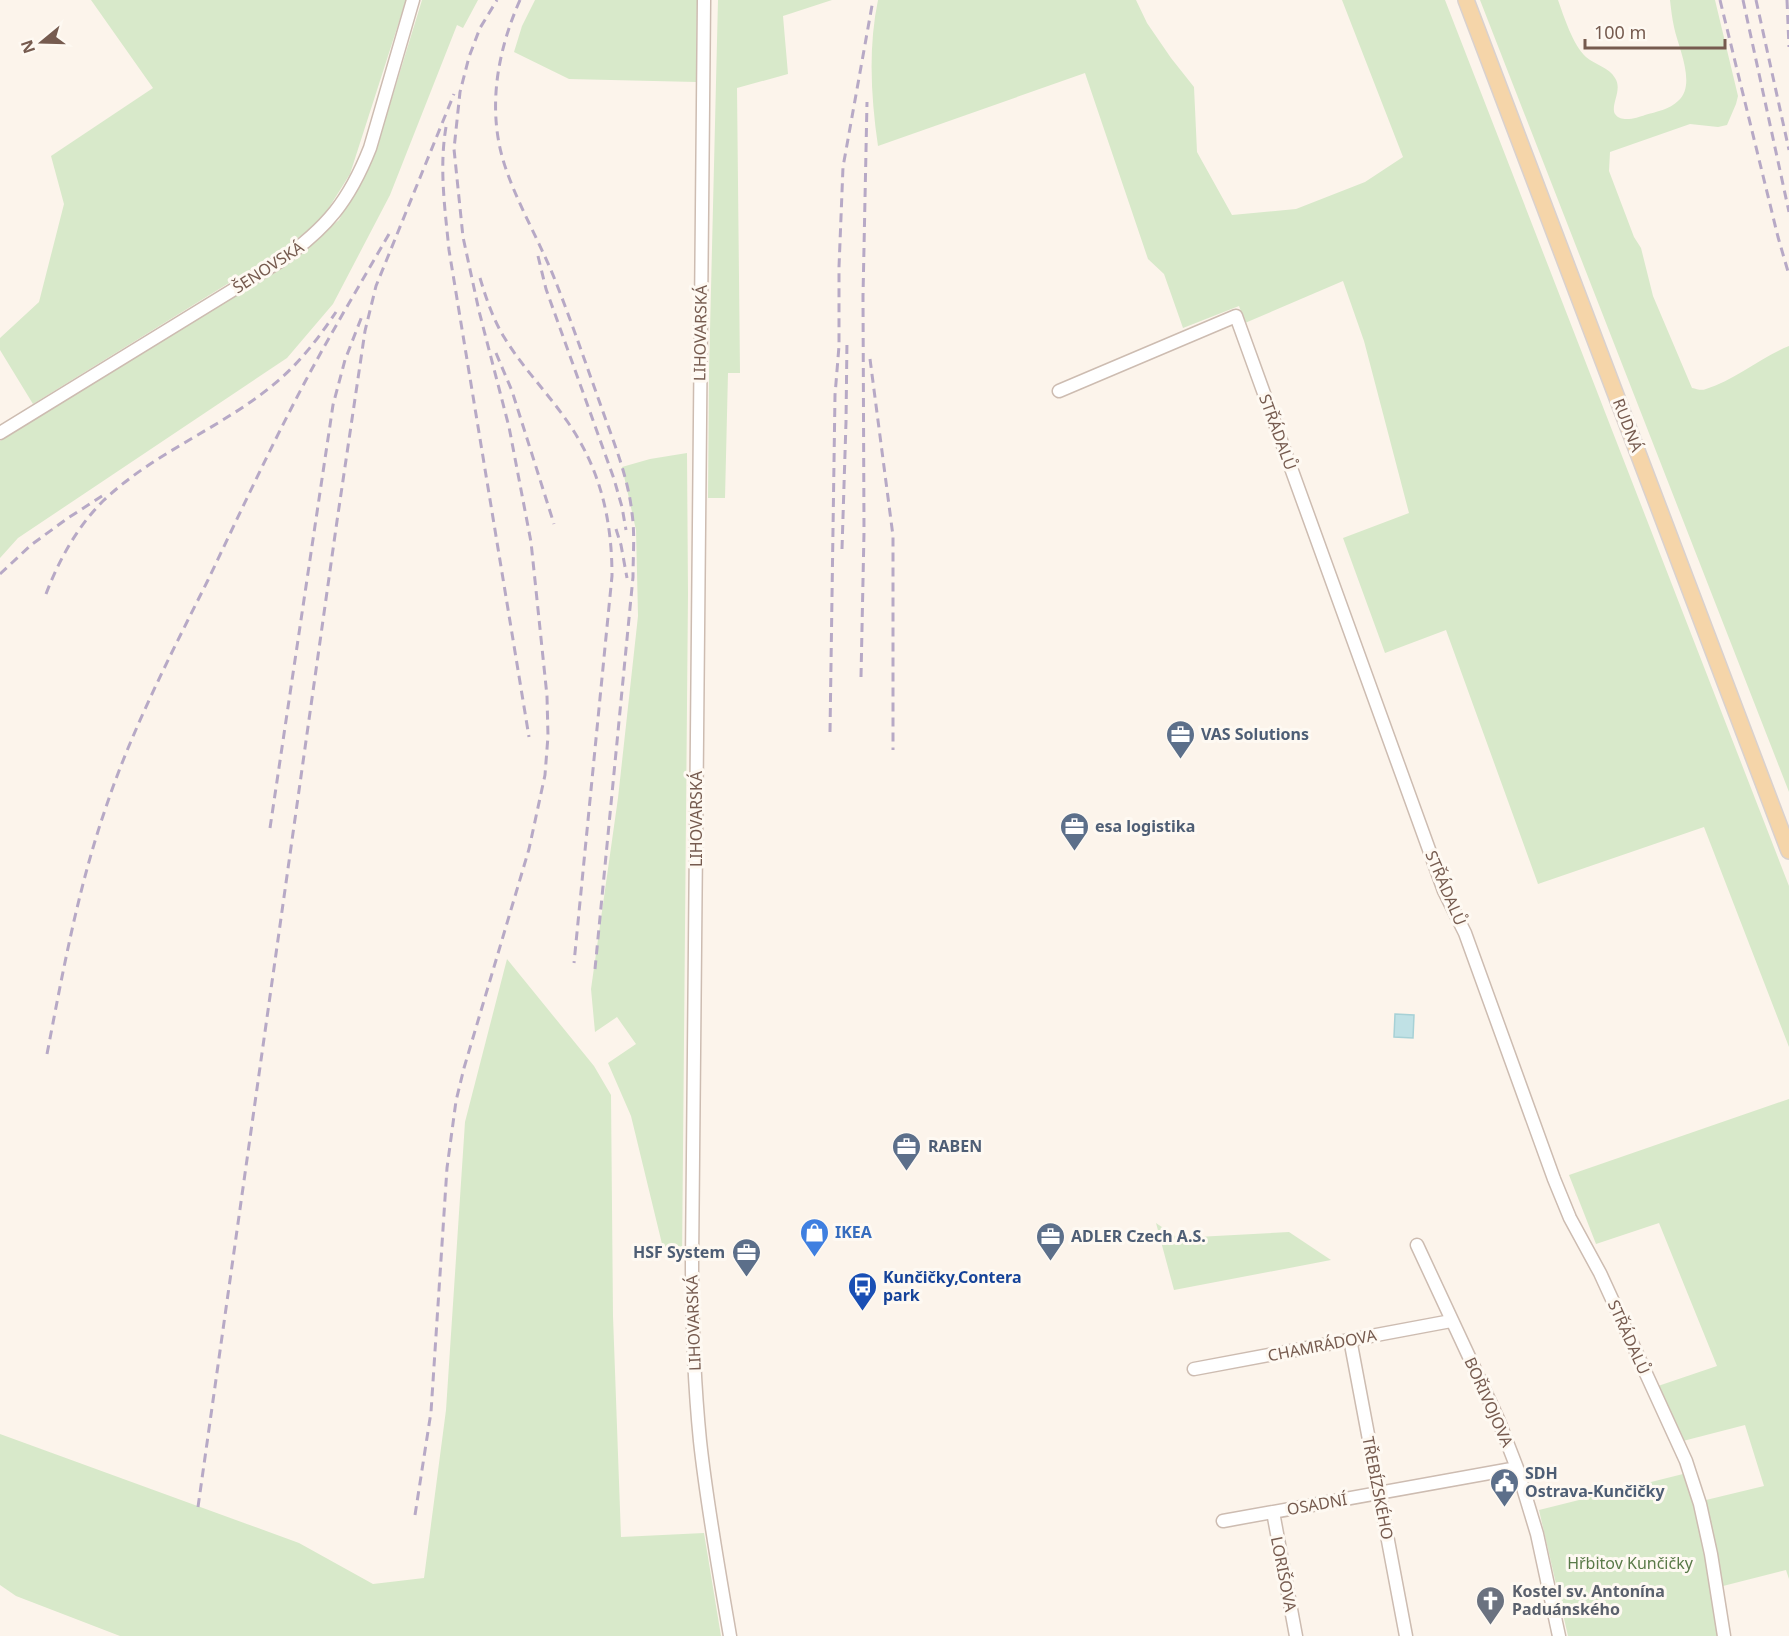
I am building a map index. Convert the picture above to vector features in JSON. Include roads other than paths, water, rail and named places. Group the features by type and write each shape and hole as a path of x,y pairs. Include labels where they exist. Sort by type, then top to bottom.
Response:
{"main road":[{"name":"RUDNÁ","path":"1466,0 1789,851"}],"street":[{"name":"ŠENOVSKÁ","path":"0,433 280,261 321,228 344,200 362,168 370,148 413,0"},
{"name":"LIHOVARSKÁ","path":"704,0 692,1282 695,1382 700,1443 730,1636"},
{"name":"STŘÁDALŮ","path":"1059,391 1236,316 1444,891 1465,933 1554,1179 1570,1218 1600,1274 1686,1461 1700,1504 1711,1554 1724,1636"},
{"name":"BOŘIVOJOVA","path":"1417,1245 1497,1419 1517,1468 1537,1534 1559,1636"},
{"name":"CHAMRÁDOVA","path":"1194,1369 1451,1321"},
{"name":"TŘEBÍZSKÉHO","path":"1350,1339 1406,1636"},
{"name":"OSADNÍ","path":"1223,1521 1517,1468"},
{"name":"LORIŠOVA","path":"1273,1512 1296,1636"}],"water":[{"path":"1395,1014 1414,1015 1413,1038 1394,1037"}],"railway":[{"path":"415,1515 431,1412 447,1168 456,1101 529,849 545,775 548,736 547,696 531,542 509,427 479,311 463,237 454,149 460,92 469,57 480,28 497,0"},
{"path":"520,0 505,42 497,85 497,129 501,150 507,172 551,271 580,347 620,460 633,521 633,577 595,969"},
{"path":"830,732 835,395 839,346 843,167 873,0"},
{"path":"1720,0 1789,275"},
{"path":"1743,0 1789,212"},
{"path":"1756,0 1789,150"},
{"path":"1787,0 1789,47"},
{"path":"198,1507 365,331 376,286 454,94"},
{"path":"861,677 864,532 863,296 867,102"},
{"path":"446,127 443,173 449,250 529,737"},
{"path":"47,1054 87,868 116,778 140,720 280,430 326,343 389,234"},
{"path":"538,256 546,289 614,479 626,530"},
{"path":"480,278 496,323 504,337 567,421 588,457 602,495 610,534 612,576 574,963"},
{"path":"46,594 70,544 103,501 145,467 237,411 280,379 296,364 336,312"},
{"path":"270,828 333,405 345,360 362,316"},
{"path":"842,549 847,339"},
{"path":"496,353 512,391 554,524"},
{"path":"870,359 893,536 893,750"},
{"path":"0,574 31,545 102,496"},
{"path":"616,529 627,578"}],"place":[{"name":"VAS Solutions","path":"1180,760"},
{"name":"esa logistika","path":"1074,852"},
{"name":"RABEN","path":"907,1172"},
{"name":"IKEA","path":"814,1258"},
{"name":"ADLER Czech A.S.","path":"1050,1262"},
{"name":"HSF System","path":"746,1278"},
{"name":"Kunčičky,Contera park","path":"862,1312"},
{"name":"SDH Ostrava-Kunčičky","path":"1504,1508"},
{"name":"Kostel sv. Antonína Paduánského","path":"1491,1626"}],"park label":[{"name":"Hřbitov Kunčičky","path":"1630,1563"}]}
